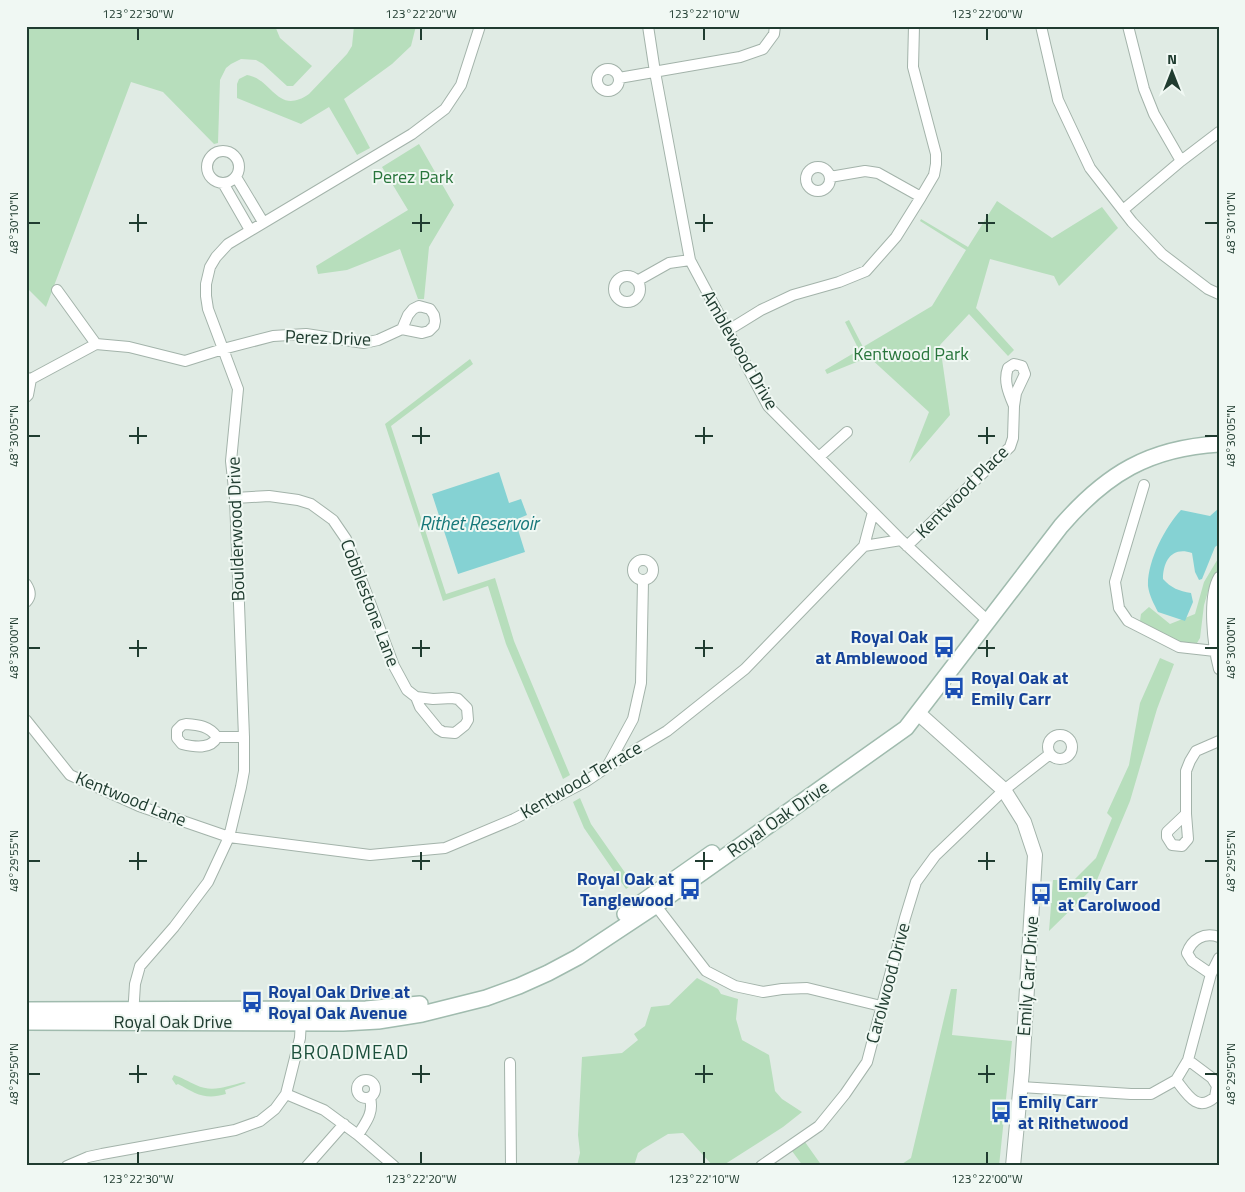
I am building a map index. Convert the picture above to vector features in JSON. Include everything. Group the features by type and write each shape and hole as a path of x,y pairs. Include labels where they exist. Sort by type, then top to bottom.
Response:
{"main road":[{"name":"Royal Oak Drive","path":"26,1010 133,1016 301,1016 407,1006 451,998 520,975 575,947 652,901 895,725 918,712 1062,526 1081,503 1103,484 1132,466 1159,454 1187,447 1219,444"},
{"name":"Royal Oak Drive","path":"26,1022 133,1016"}],"street":[{"name":"Boulderwood Drive","path":"133,1016 134,984 140,966 174,927 208,882 229,837 244,771 231,462 238,390 208,310 206,284 210,267 228,244 412,134 445,109 462,85 480,26"},
{"name":"Amblewood Drive","path":"648,26 690,260 768,406 904,543 989,622"},
{"path":"620,78 740,58 763,49 774,34 775,26"},
{"path":"1041,26 1058,100 1090,168 1123,210 1162,254 1208,289 1219,294"},
{"path":"1128,26 1144,90 1154,114 1180,161"},
{"path":"727,331 761,310 793,295 838,282 866,271 896,238 934,174 936,164 936,154 913,67 915,27"},
{"path":"1123,210 1180,161 1219,132"},
{"path":"225,152 235,156 239,166 236,177 231,182 223,183 218,182 209,175 208,164 214,154 225,152"},
{"path":"830,177 865,171 878,173 921,197"},
{"path":"236,177 263,222"},
{"path":"223,183 250,230"},
{"path":"637,281 669,263 690,260"},
{"path":"26,397 28,395 28,378 96,344 57,290"},
{"name":"Perez Drive","path":"96,344 130,347 186,361 273,336 306,334 364,343 378,340 402,329"},
{"name":"Kentwood Place","path":"904,543 1010,447 1013,438 1014,406"},
{"path":"819,457 847,432"},
{"path":"1144,485 1115,582 1119,608 1128,621 1179,647 1214,651"},
{"name":"Cobblestone Lane","path":"234,498 269,496 292,499 311,504 333,520 346,539 394,666 407,690 416,697 420,707 438,729 443,732 455,733 468,720 466,708 458,699 416,697"},
{"name":"Kentwood Terrace","path":"229,837 370,855 445,848 522,814 585,782 667,731 745,669 864,546 873,512"},
{"path":"864,546 904,543"},
{"path":"1219,578 1215,583 1212,622 1214,651 1219,668"},
{"path":"607,767 633,719 641,683 643,581"},
{"path":"26,584 30,589 30,594 26,602"},
{"name":"Emily Carr Drive","path":"918,712 1004,790 1024,822 1035,856 1021,1087 1013,1166"},
{"name":"Kentwood Lane","path":"26,720 70,775 139,806 229,837"},
{"path":"217,737 244,737"},
{"path":"1186,814 1186,771 1190,761 1196,751 1219,740"},
{"name":"Carolwood Drive","path":"761,1166 819,1126 845,1094 867,1062 916,882 935,856 1004,790 1050,754"},
{"path":"652,901 706,971 735,986 763,992 807,988 881,1006"},
{"path":"1211,974 1192,961 1187,953 1190,944 1198,937 1213,935 1219,937"},
{"path":"1021,1087 1151,1094 1176,1080 1188,1060 1211,974 1219,958"},
{"path":"67,1166 88,1157 244,1128 268,1116 286,1094 300,1038 301,1016"},
{"path":"1176,1080 1192,1100 1198,1104 1205,1104 1215,1097 1218,1090 1212,1078 1188,1060"},
{"path":"510,1063 511,1166"},
{"path":"286,1094 324,1110 358,1135 394,1166"},
{"path":"358,1135 370,1114 372,1106 370,1098"},
{"path":"307,1166 344,1124"}],"green space":[{"path":"26,26 275,26 280,38 312,66 293,86 287,86 256,60 241,59 231,64 226,68 220,80 218,143 214,144 163,92 131,82 46,307 26,287"},
{"path":"354,26 416,26 411,46 392,64 344,99 370,148 357,155 329,107 301,124 237,98 239,79 247,75 256,78 282,99 289,101 298,100 309,94 347,54 352,46"},
{"name":"Perez Park","path":"419,144 454,205 429,247 424,299 418,299 400,249 347,270 318,274 316,266 408,210 382,167"},
{"name":"Kentwood Park","path":"997,201 1052,238 1102,207 1118,228 1059,286 1054,276 990,259 976,308 1014,350 1008,356 969,314 940,345 950,415 909,463 929,412 869,357 827,374 825,370 859,350 845,322 849,320 863,347 932,306 966,250 920,221 921,219 968,247"},
{"path":"470,359 473,364 391,426 446,594 495,578 514,641 570,775 563,779 506,644 488,586 443,601 385,424"},
{"path":"1219,557 1219,568 1210,585 1204,605 1200,638 1197,643 1178,641 1140,621 1141,614 1149,607 1170,624 1195,614 1204,582"},
{"path":"1160,658 1174,664 1157,709 1130,801 1094,887 1049,931 1053,880 1074,880 1096,858 1112,818 1107,813 1129,765 1140,703"},
{"path":"580,798 591,824 633,884 626,889 584,828 573,802"},
{"path":"697,978 718,989 721,994 738,999 736,1019 742,1040 769,1055 775,1091 782,1099 802,1112 783,1127 722,1166 713,1166 683,1133 668,1134 643,1149 638,1153 634,1166 577,1166 580,1153 578,1135 582,1057 622,1053 638,1040 634,1034 645,1026 651,1007 669,1005"},
{"path":"951,989 957,989 952,1035 1012,1041 999,1166 899,1166 911,1158"},
{"path":"174,1075 196,1085 214,1089 246,1083 225,1090 226,1094 206,1096 178,1084 176,1085 172,1079"},
{"path":"805,1142 822,1166 803,1166 792,1151"}],"water":[{"name":"Rithet Reservoir","path":"499,472 509,503 521,499 527,515 515,520 525,552 458,574 432,494"},
{"path":"1219,508 1219,544 1215,547 1202,579 1199,580 1195,572 1192,553 1185,551 1174,553 1167,561 1163,572 1163,579 1169,585 1191,593 1193,602 1185,621 1158,612 1149,593 1148,577 1150,566 1163,535 1181,510 1210,516"}],"place":[{"name":"Royal Oak at Amblewood","path":"944,647"},
{"name":"Royal Oak at Emily Carr","path":"954,688"},
{"name":"Royal Oak at Tanglewood","path":"690,889"},
{"name":"Emily Carr at Carolwood","path":"1041,894"},
{"name":"Royal Oak Drive at Royal Oak Avenue","path":"252,1002"},
{"name":"Emily Carr at Rithetwood","path":"1001,1112"}],"district":[{"name":"BROADMEAD","path":"350,1052"}]}
